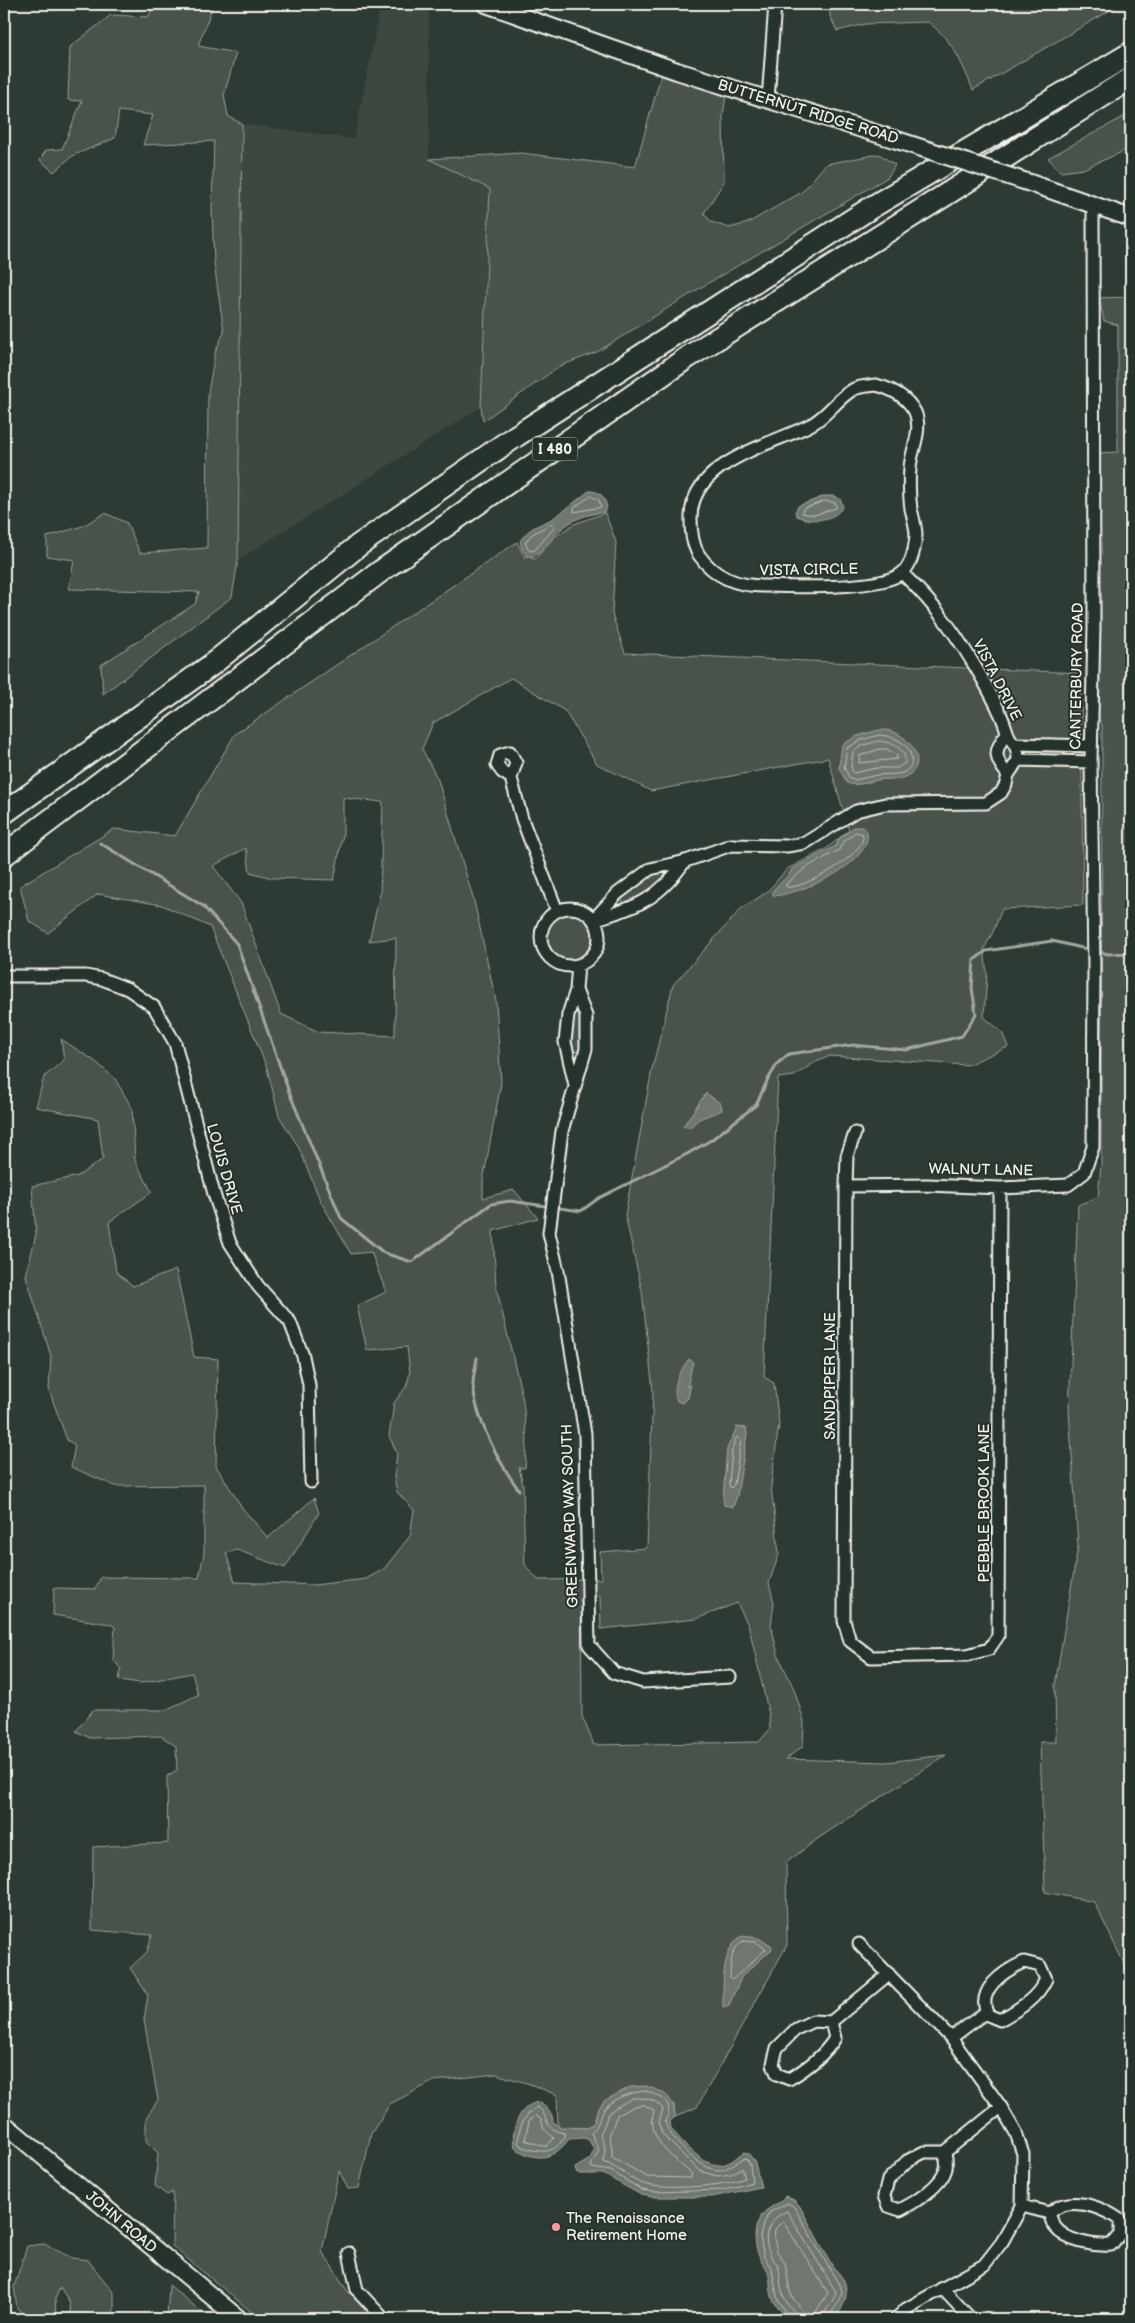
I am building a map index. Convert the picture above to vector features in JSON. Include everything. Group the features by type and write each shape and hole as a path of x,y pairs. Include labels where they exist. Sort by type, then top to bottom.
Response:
{"highway":[{"name":"I 480","path":"4,813 210,666 359,545 516,436 872,207 1131,54"},
{"name":"I 480","path":"4,855 381,571 688,357 1131,78"}],"street":[{"name":"BUTTERNUT RIDGE ROAD","path":"486,4 677,71 897,140 1131,218"},
{"path":"768,100 775,4"},
{"name":"CANTERBURY ROAD","path":"1093,205 1094,627 1091,746 1094,967 1093,1148"},
{"name":"VISTA CIRCLE","path":"876,385 891,388 905,398 915,413 917,439 910,464 908,487 916,532 913,555 902,573 882,582 802,587 748,586 721,577 704,562 695,548 691,534 691,511 700,486 715,470 813,424 855,389 876,385"},
{"name":"VISTA DRIVE","path":"902,573 928,598 950,626 994,699 1007,725 1007,733 1016,744 1091,746"},
{"path":"1007,733 998,745 996,753 1000,766 1008,775"},
{"path":"593,920 616,894 650,869 685,861 731,845 787,846 805,843 856,811 885,804 986,803 1001,793 1006,784 1008,775 1018,760 1016,744"},
{"path":"1018,760 1091,762"},
{"path":"511,778 526,828 557,911"},
{"path":"593,920 626,910 650,899 670,882 685,861"},
{"path":"566,908 577,909 586,913 593,920 598,928 597,946 586,961 578,965 559,964 551,959 541,943 544,924 557,911 566,908"},
{"name":"GREENWARD WAY SOUTH","path":"576,1086 565,1042 568,1014 576,990 578,965"},
{"name":"LOUIS DRIVE","path":"4,976 86,976 102,979 128,989 154,1007 175,1043 214,1194 230,1242 258,1286 290,1322 303,1356 309,1385 311,1482"},
{"name":"GREENWARD WAY SOUTH","path":"576,990 586,1016 586,1049 562,1131 552,1196 550,1233 585,1434 589,1645 614,1673 643,1682 730,1677"},
{"name":"SANDPIPER LANE","path":"844,1621 846,1186 847,1156 855,1133"},
{"name":"WALNUT LANE","path":"846,1186 928,1185 1000,1188 1068,1185 1084,1173 1093,1148"},
{"name":"PEBBLE BROOK LANE","path":"844,1621 850,1641 871,1657 968,1655 988,1649 998,1636 1000,1188"},
{"path":"859,1944 952,2038 1016,2133 1023,2154 1022,2206 1002,2242 984,2265 906,2309 896,2319"},
{"path":"1024,1962 1040,1966 1046,1978 1040,1992 1018,2010 1000,2020 988,2015 986,2012 984,2005 987,1989 1007,1970 1024,1962"},
{"path":"831,2022 835,2038 828,2050 807,2068 789,2079 777,2074 773,2064 777,2048 796,2029 813,2021 831,2022 889,1974"},
{"path":"952,2038 986,2012"},
{"path":"945,2152 946,2169 939,2181 918,2200 900,2210 888,2206 884,2196 888,2180 907,2161 924,2152 945,2152 1000,2107"},
{"name":"JOHN ROAD","path":"4,2124 239,2319"},
{"path":"1022,2206 1049,2213 1062,2205 1075,2204 1107,2210 1120,2220 1120,2234 1111,2245 1100,2246 1066,2237 1055,2227 1049,2213"},
{"path":"349,2253 357,2290 384,2319"},
{"path":"942,2288 971,2319"}],"shaded area":[{"path":"155,4 199,4 212,8 198,46 236,53 224,95 228,116 242,124 238,560 232,597 103,694 101,665 195,604 199,592 69,589 74,560 47,556 47,537 83,526 105,513 127,523 140,553 207,548 208,392 215,353 224,332 214,263 212,209 214,141 143,145 153,115 119,111 115,138 72,156 54,172 40,160 46,150 62,149 82,101 68,100 70,47 111,15 148,17"},
{"path":"381,4 415,4 429,7 429,159 490,188 481,407 238,560 242,124 354,139"},
{"path":"830,4 1121,4 973,90 956,53 937,29 928,22 866,24 837,31 830,16"},
{"path":"662,72 726,95 723,116 724,182 704,213 711,222 729,228 748,223 802,192 826,164 879,154 895,165 888,177 705,285 597,352 560,366 483,421 481,407 490,189 429,159 521,153 635,167"},
{"path":"1131,113 1131,148 1083,169 1061,172 1048,158"},
{"path":"1131,297 1131,1978 1094,1902 1045,1892 1040,1742 1056,1742 1055,1685 1078,1546 1069,1410 1078,1205 1098,1197 1101,1165 1102,725 1098,718 1099,453 1118,452 1118,325 1104,321 1099,298"},
{"path":"605,513 616,542 612,614 625,653 1081,673 1083,905 1002,909 984,949 987,974 984,1017 1002,1032 1008,1047 967,1065 830,1056 814,1063 794,1076 778,1078 764,1377 774,1383 779,1424 771,1486 779,1554 769,1583 774,1603 771,1625 778,1655 794,1689 804,1721 803,1746 786,1759 886,1762 946,1755 820,1837 786,1863 787,1945 697,2107 675,2117 674,2104 597,2111 594,2123 588,2128 558,2127 557,2095 530,2084 496,2074 434,2081 390,2104 371,2134 359,2188 348,2189 339,2171 322,2251 348,2292 382,2319 260,2319 172,2246 173,2192 167,2195 155,2186 158,2153 146,2141 146,2118 158,2100 144,2020 148,1995 130,1968 147,1952 152,1935 92,1930 93,1847 168,1843 167,1776 177,1770 176,1746 161,1736 90,1738 76,1731 93,1710 165,1710 198,1695 192,1673 140,1683 119,1680 121,1669 113,1659 115,1627 110,1624 53,1615 54,1588 95,1589 101,1577 199,1578 204,1553 204,1485 115,1486 71,1467 75,1445 67,1440 49,1390 51,1356 26,1276 36,1234 32,1186 78,1176 103,1159 98,1119 36,1107 44,1077 64,1060 61,1039 96,1062 115,1079 132,1108 135,1161 152,1192 109,1222 116,1272 133,1286 176,1270 194,1357 218,1359 216,1466 243,1509 268,1538 314,1498 319,1513 285,1568 237,1550 226,1553 235,1582 314,1585 366,1579 384,1569 410,1536 414,1510 397,1492 394,1478 397,1453 389,1436 394,1403 406,1387 410,1373 407,1347 367,1350 357,1306 386,1292 371,1252 351,1254 320,1200 298,1146 279,1116 267,1068 210,927 162,905 98,894 48,933 29,921 20,886 114,829 175,836 235,734 517,542 525,558 535,559 556,536 574,524","holes":["511,678 565,711 597,764 651,791 828,758 849,830 826,849 787,869 767,892 741,909 673,985 652,1069 625,1215 642,1291 653,1391 647,1548 600,1552 601,1579 538,1580 525,1565 523,1485 519,1468 525,1468 527,1439 523,1400 496,1286 493,1231 538,1218 514,1190 483,1198 483,1181 501,1083 496,1001 474,901 438,780 422,749 433,723","343,798 383,802 380,894 369,941 396,938 395,1036 319,1032 281,1014 241,903 213,866 246,848 250,872 272,878 334,880 343,834","581,1596 600,1596 601,1629 696,1619 737,1603 749,1627 769,1715 770,1729 759,1742 594,1745 582,1716"]},
{"path":"667,868 674,871 649,894 624,904 621,898 650,875"},
{"path":"569,913 582,917 588,923 592,936 588,949 582,955 569,959 556,955 550,949 546,936 550,923 556,917"},
{"path":"573,1002 580,1005 582,1048 573,1052 570,1049"},
{"path":"44,2244 72,2258 88,2260 114,2293 114,2311 103,2319 72,2319 69,2301 60,2287 55,2299 56,2319 28,2319 17,2308 14,2287 27,2246"},
{"path":"169,2285 210,2319 167,2319"}],"water":[{"path":"589,491 597,492 604,498 607,508 604,512 582,517 566,525 538,554 533,557 527,556 522,549 520,541 524,536 532,529 555,517"},
{"path":"825,496 834,496 840,499 843,506 835,515 815,520 797,516 795,512 798,506"},
{"path":"879,730 894,732 911,745 917,758 913,771 907,776 900,778 881,779 858,784 847,783 839,768 842,745 857,736"},
{"path":"854,827 862,827 867,831 866,843 859,855 848,865 817,883 786,894 774,896 772,892 792,869 836,846 839,839"},
{"path":"706,1093 721,1104 722,1110 699,1119 689,1128 683,1126"},
{"path":"689,1359 693,1362 687,1387 691,1384 688,1398 682,1403 677,1401 675,1390 680,1374"},
{"path":"737,1427 746,1428 747,1434 737,1496 733,1507 724,1505 723,1497 727,1449"},
{"path":"742,1936 758,1938 771,1945 772,1949 742,1976 728,2007 723,2007 723,1978 727,1958 730,1949"},
{"path":"646,2086 663,2093 670,2100 675,2117 670,2121 671,2129 696,2155 712,2164 720,2165 730,2162 744,2152 749,2154 755,2163 761,2187 712,2197 652,2197 641,2195 603,2174 580,2174 576,2172 575,2168 590,2159 594,2150 589,2140 584,2138 569,2139 557,2151 545,2157 531,2156 515,2148 515,2126 522,2112 534,2103 541,2102 559,2127 588,2128 594,2123 597,2111 604,2101 630,2087"},
{"path":"785,2196 794,2200 799,2205 833,2267 843,2279 846,2297 837,2316 808,2319 790,2316 777,2306 772,2297 768,2271 761,2261 757,2250 755,2241 756,2231 758,2222 764,2213"}],"waterway":[{"path":"100,843 203,906 237,944 289,1092 341,1218 384,1253 412,1262 491,1204 510,1201 581,1211 599,1198 687,1154 711,1140 756,1105 778,1063 789,1054 853,1045 906,1050 962,1036 976,1014 972,988 974,960 986,951 1052,941 1108,954 1131,953"},
{"path":"477,1358 473,1384 478,1411 496,1454 519,1490"}],"place":[{"name":"The Renaissance Retirement Home","path":"556,2227"}]}
